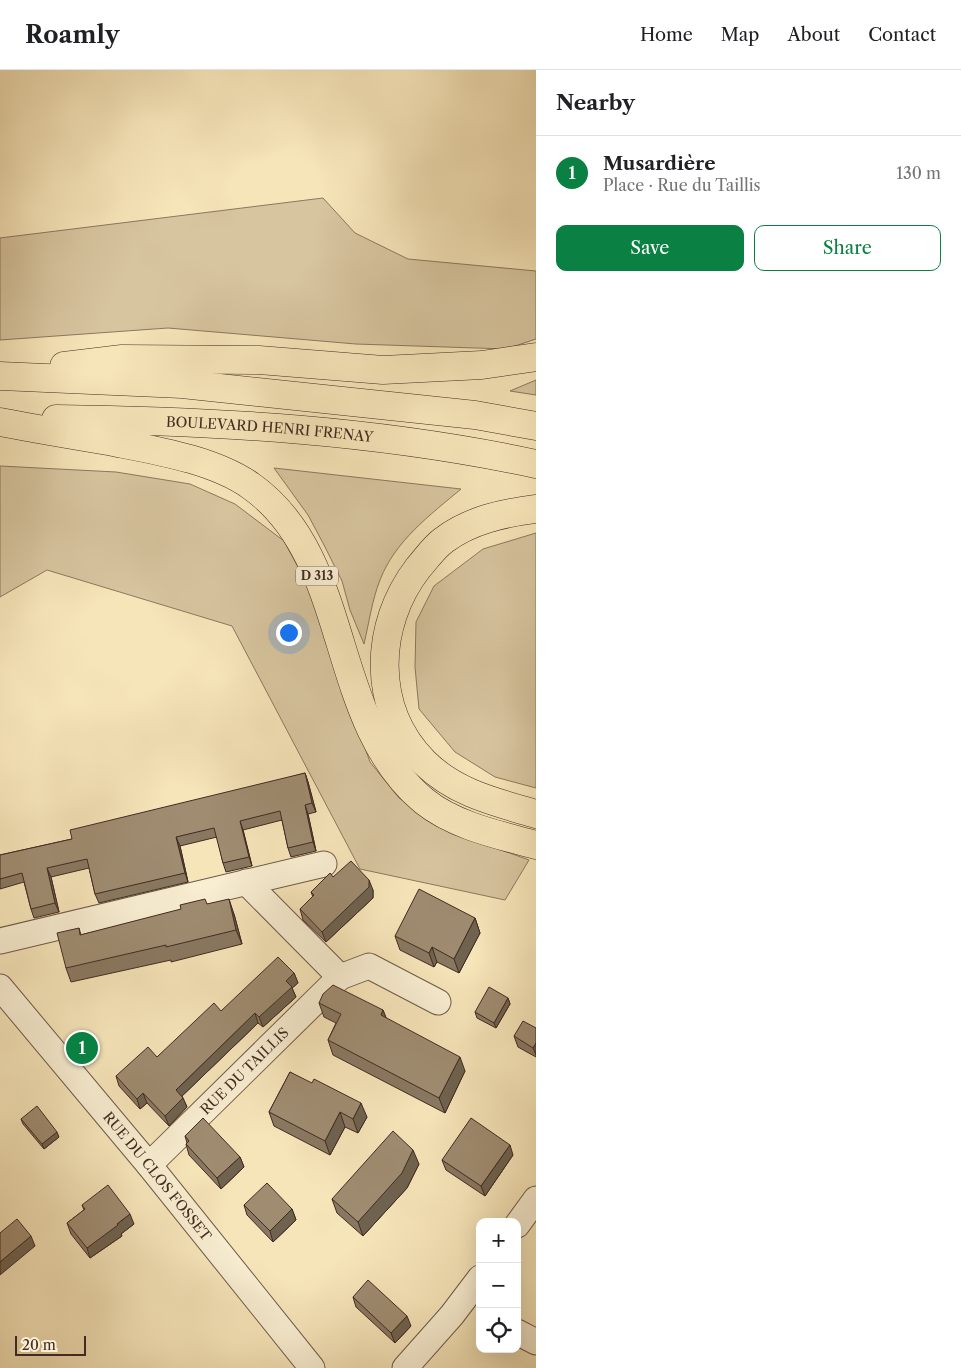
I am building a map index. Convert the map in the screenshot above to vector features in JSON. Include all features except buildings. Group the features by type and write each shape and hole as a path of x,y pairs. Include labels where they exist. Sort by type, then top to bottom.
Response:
{"highway":[{"path":"0,375 122,359 259,360 383,370 482,365 536,357"},
{"path":"0,375 182,384 475,415 536,426"},
{"name":"BOULEVARD HENRI FRENAY","path":"0,418 182,421 379,436 536,464"},
{"name":"D 313","path":"0,422 158,450 204,464 250,485 274,504 310,558 328,603 356,692 372,732 393,767 424,801 451,818 493,834 536,845"},
{"path":"536,509 488,518 464,528 443,540 409,580 395,604 387,630 383,658 393,709 405,735 423,761 446,781 470,794 536,814"}],"street":[{"path":"0,940 324,864"},
{"path":"246,882 340,977"},
{"name":"RUE DU TAILLIS","path":"149,1166 340,977 369,966 438,1002"},
{"name":"RUE DU CLOS FOSSET","path":"0,987 149,1166 312,1368"},
{"path":"521,1220 536,1199"},
{"path":"405,1368 472,1305 476,1292"},
{"path":"521,1334 536,1342"}],"shaded area":[{"path":"323,198 355,233 408,259 536,271 536,339 506,349 356,344 168,328 0,340 0,238"},
{"path":"536,380 536,395 510,391"},
{"path":"0,466 116,472 190,484 235,504 284,541 306,582 370,762 399,798 449,831 529,860 505,900 360,869 232,626 47,570 0,597"},
{"path":"274,468 461,489 414,530 395,553 377,588 364,644 350,610 342,581 324,545 308,515"},
{"path":"536,533 536,788 495,777 455,752 419,709 415,667 416,622 434,586 483,549"}],"place":[{"name":"Musardière","path":"82,1048"}]}
